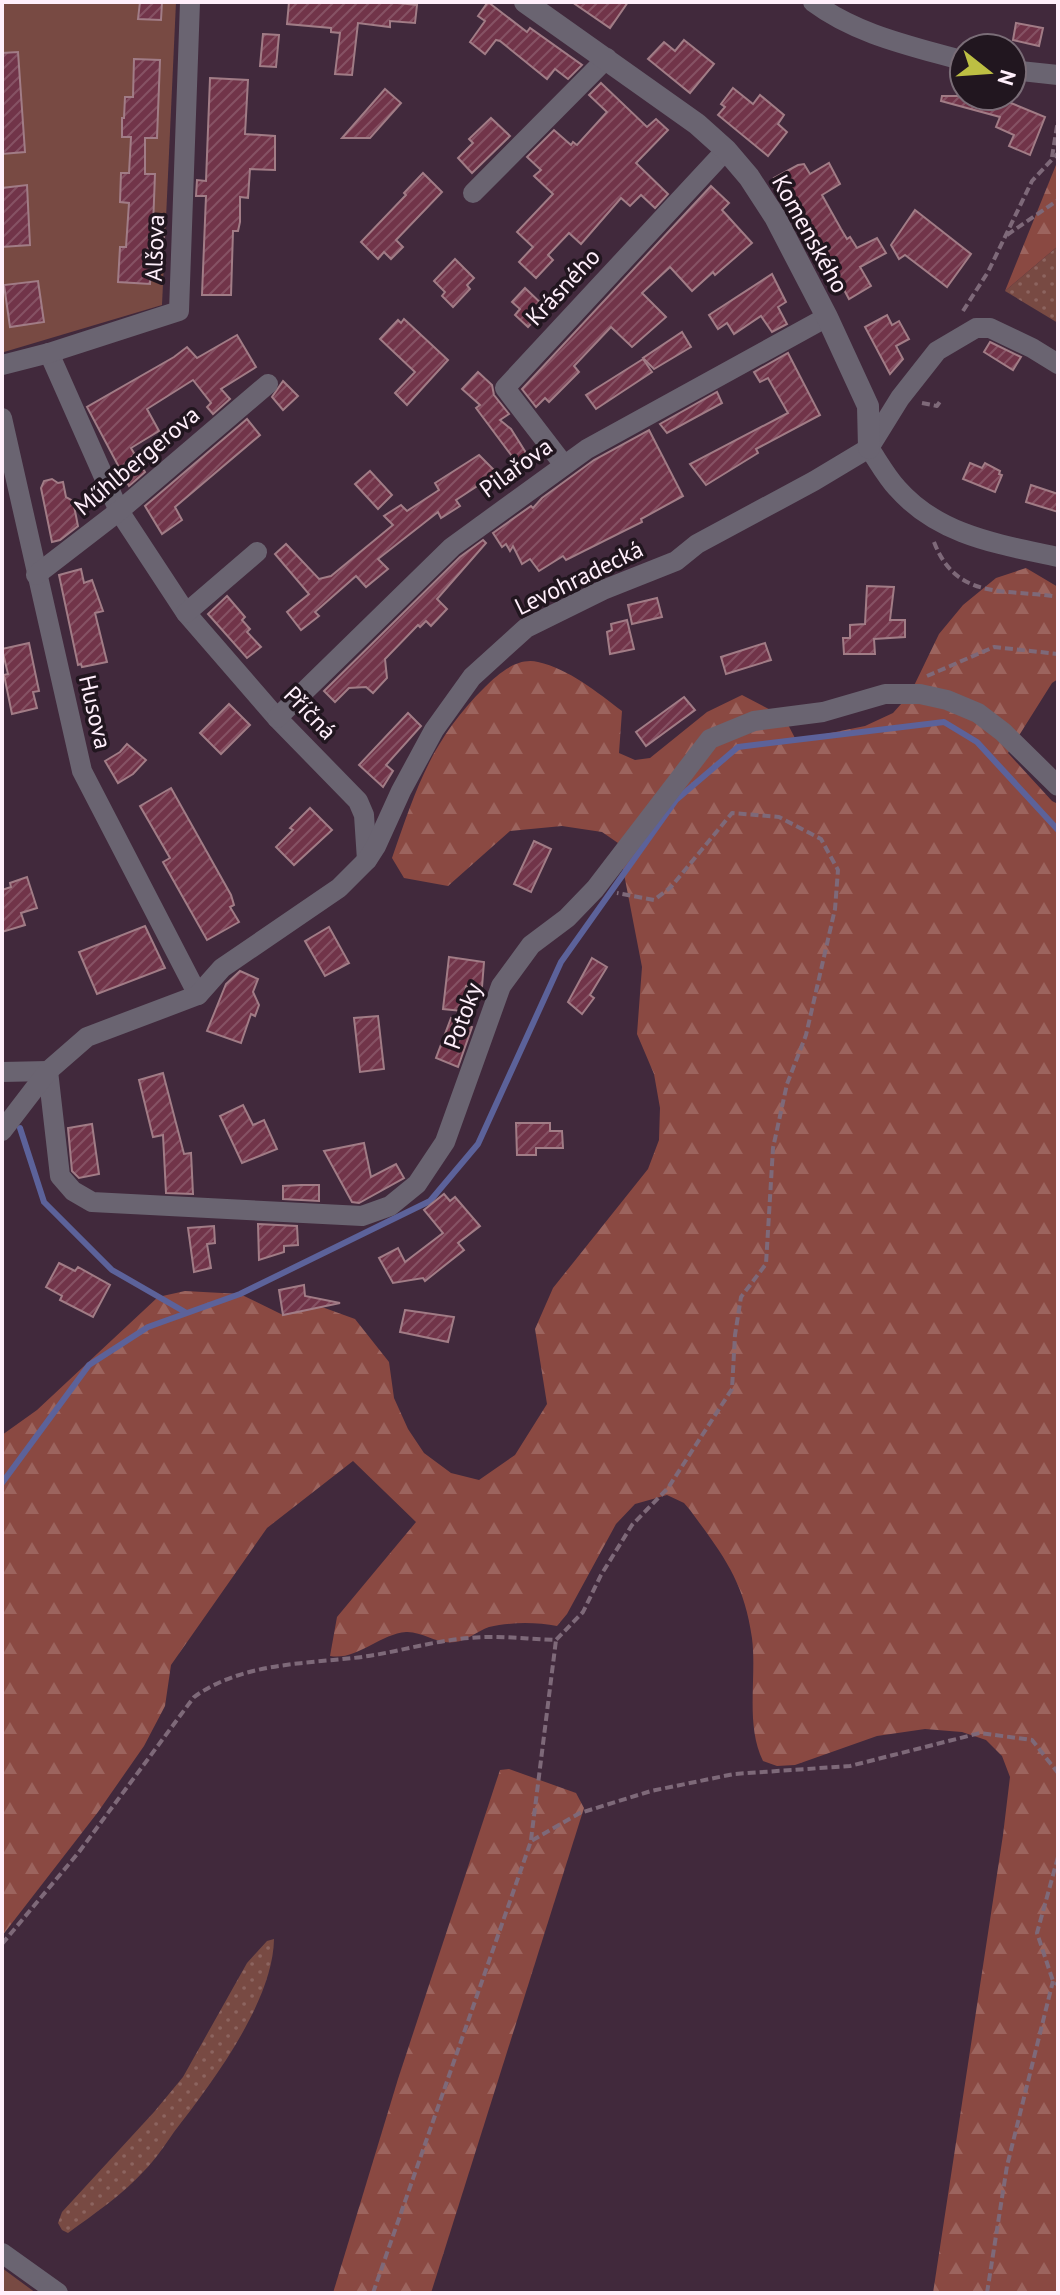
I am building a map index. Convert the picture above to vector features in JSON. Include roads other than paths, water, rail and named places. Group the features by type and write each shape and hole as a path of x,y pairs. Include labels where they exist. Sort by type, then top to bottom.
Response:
{"street":[{"name":"Alšova","path":"2,365 179,311 190,2"},
{"name":"Komenského","path":"525,2 697,124 726,150 775,217 827,317 868,406 869,448"},
{"path":"813,2 873,34 948,56"},
{"path":"473,193 607,58"},
{"path":"1028,72 1058,75"},
{"name":"Krásného","path":"564,465 505,388 726,150"},
{"name":"Pilařova","path":"277,718 452,547 564,465 587,449 827,317"},
{"path":"1058,364 990,328 976,328 937,351 900,398 869,448 896,488 932,520 952,531 982,540 1058,557"},
{"name":"Příčná","path":"49,353 119,511 186,613 277,718 358,801 364,815 367,860"},
{"name":"Műhlbergerova","path":"36,575 119,511 268,384"},
{"name":"Husova","path":"2,418 82,771 198,995"},
{"name":"Levohradecká","path":"2,1131 48,1071 87,1037 198,995 222,968 339,888 367,860 434,730 472,677 526,628 603,590 676,561 697,544 869,448"},
{"path":"186,613 257,552"},
{"name":"Potoky","path":"48,1071 60,1176 73,1191 92,1202 362,1216 390,1206 417,1184 445,1142 501,986 531,945 567,918 595,889 710,739 754,721 823,712 885,694 920,694 947,700 978,713 1003,732 1058,786"},
{"path":"2,1072 48,1071"},
{"path":"2,2253 58,2293"}],"waterway":[{"path":"2,1483 89,1365 148,1327 240,1294 430,1201 478,1144 561,962 676,800 738,747 944,722 977,742 1058,830"},
{"path":"20,1128 44,1202 112,1270 185,1312"}]}
